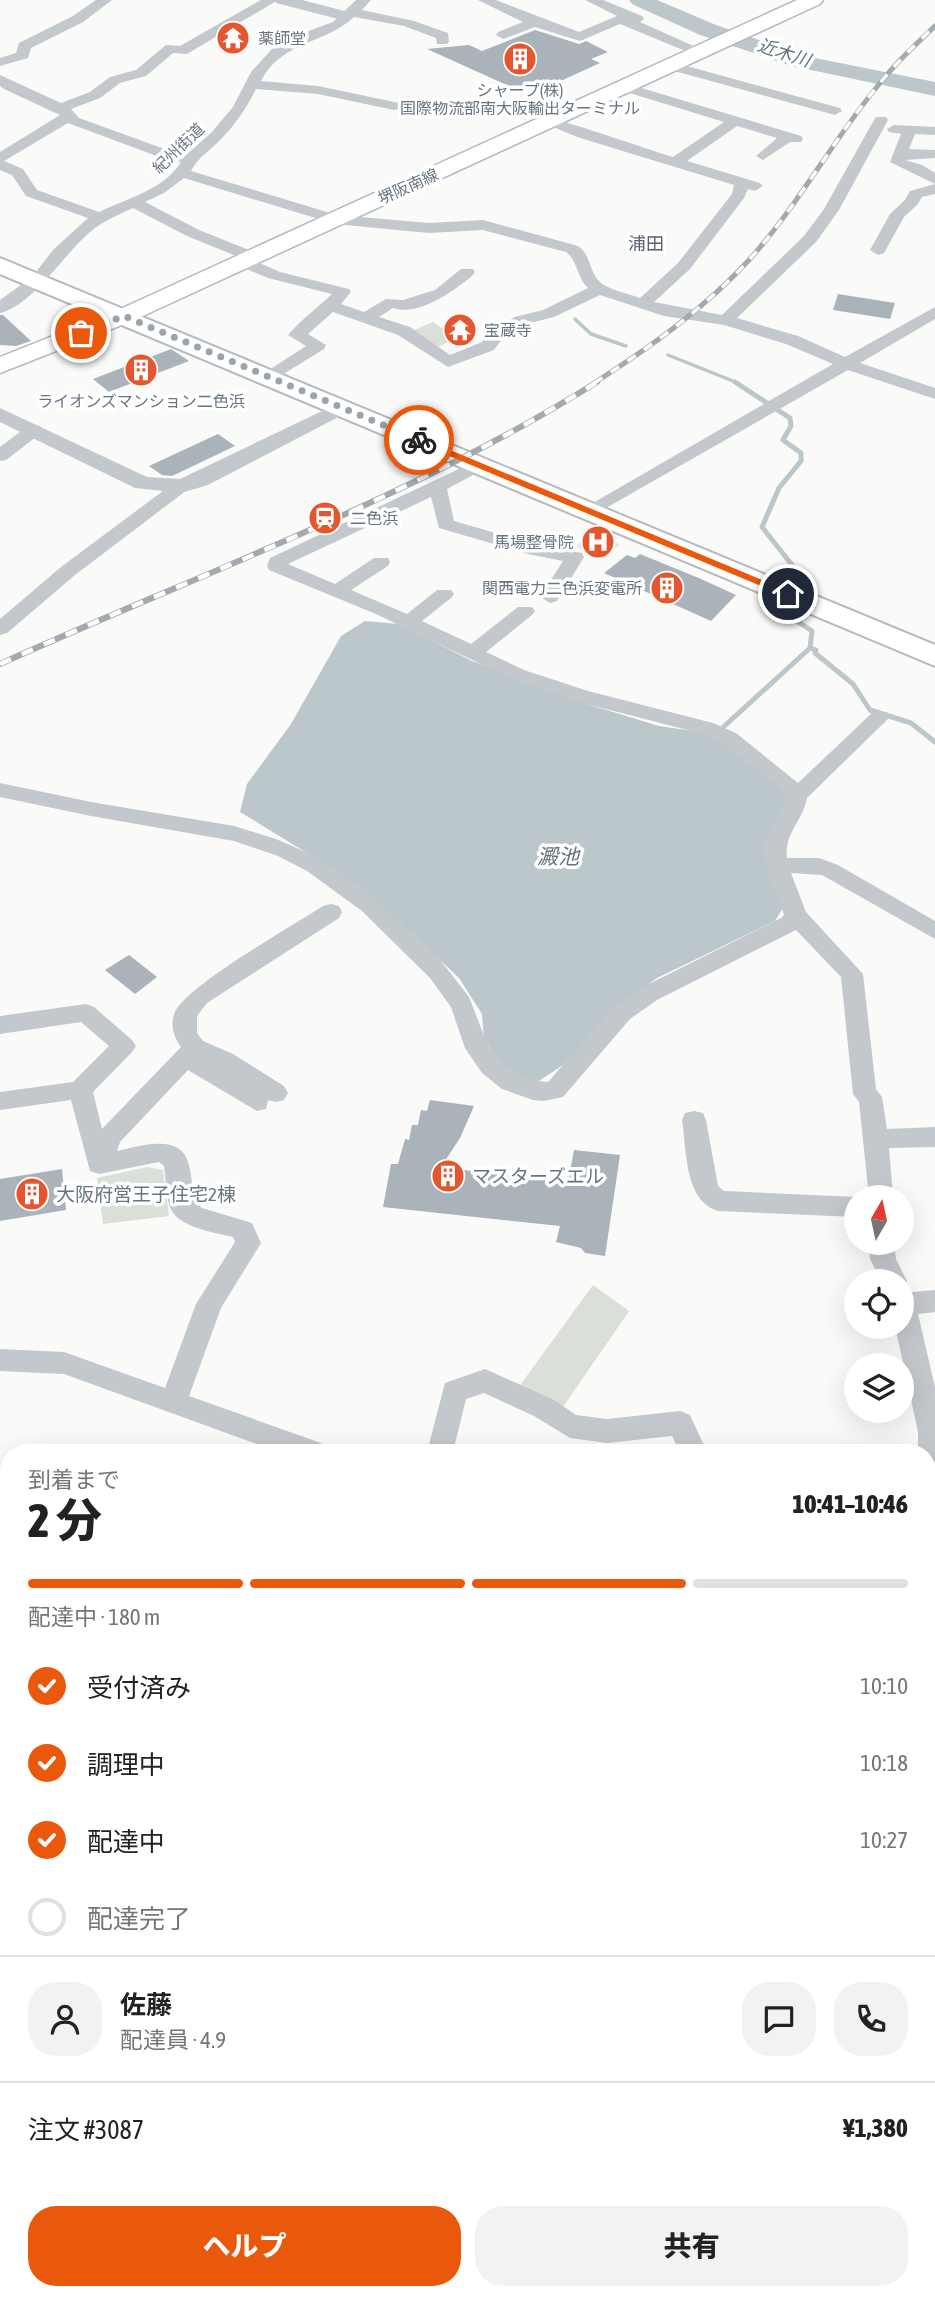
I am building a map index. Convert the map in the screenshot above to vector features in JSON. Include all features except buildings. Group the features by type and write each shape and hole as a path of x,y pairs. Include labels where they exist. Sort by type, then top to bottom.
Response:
{"main road":[{"name":"堺阪南線","path":"0,366 124,316 672,66 699,47 754,27 813,0"},
{"path":"0,265 935,656"}],"street":[{"path":"0,62 23,55 24,46 78,19 105,0"},
{"path":"0,158 116,80 141,73 171,48 182,51 271,0"},
{"path":"282,0 348,14 396,19 443,36 442,41"},
{"name":"紀州街道","path":"0,308 38,280 59,253 100,217 159,190 186,166 239,109 258,72 277,52 297,40 338,25 364,0"},
{"path":"485,0 535,22 580,37 620,19 699,47"},
{"path":"592,0 699,47"},
{"path":"503,35 535,22"},
{"path":"672,66 835,111"},
{"path":"2,83 186,166 335,219 395,226 499,227 572,248 578,253 589,280 599,289 689,316 726,320 792,340 845,363 935,394"},
{"path":"250,84 318,90 394,106"},
{"path":"625,87 673,107 792,138 763,156"},
{"path":"551,121 582,134 748,184 684,266 644,303"},
{"path":"677,161 734,121"},
{"path":"726,320 810,239 831,211 879,123 909,131 935,131"},
{"path":"909,131 897,162 920,170 935,180"},
{"path":"900,153 935,155"},
{"path":"0,165 19,172 31,193 100,217"},
{"path":"878,250 898,214 912,202 915,194 935,189"},
{"path":"132,201 248,259 274,275 343,292 296,335 318,345 269,378"},
{"path":"365,318 392,302 402,306 441,293 467,272"},
{"path":"329,305 404,331 448,362 488,346 496,335 521,320 548,314 599,289"},
{"path":"592,511 935,312"},
{"path":"0,629 68,571 181,486 200,480 341,408"},
{"path":"0,414 143,483 181,486"},
{"path":"0,456 34,430"},
{"path":"478,465 277,562 276,566 551,686 611,705 706,728 729,738 788,784 797,796"},
{"path":"438,486 446,524 535,550 575,557 550,597"},
{"path":"337,591 382,562"},
{"path":"408,622 444,594"},
{"path":"472,653 525,611"},
{"path":"880,716 797,796 796,806 776,841 779,864 796,916 852,974 865,1094 870,1097 881,1185"},
{"path":"0,790 147,820 211,827 287,851 328,874 394,927 433,968 461,1003 484,1061 510,1082 535,1093 555,1090 622,1013 649,994 789,924 796,916"},
{"path":"779,864 819,866 830,870 935,931"},
{"path":"267,1098 190,1052 185,1035 186,1014 199,996 331,912"},
{"path":"0,1025 86,1013 124,1046 80,1090 0,1101"},
{"path":"99,1164 110,1137 190,1052"},
{"path":"80,1090 99,1164"},
{"path":"694,1120 706,1191 718,1201 844,1206"},
{"path":"876,1139 935,1137"},
{"path":"99,1164 163,1152 176,1161 182,1206 194,1216 243,1230 248,1243 209,1304 173,1404"},
{"path":"914,1297 935,1301"},
{"path":"912,1339 931,1407 932,1444"},
{"path":"0,1360 64,1363 173,1404 249,1442"},
{"path":"442,1444 454,1391 485,1381 544,1408 570,1426 607,1431 680,1423 689,1444"}],"shaded area":[{"path":"433,322 456,338 436,348 412,331"},
{"name":"馬場整骨院","path":"595,529 620,544 613,551 603,548 598,552 587,546 583,550 575,547"},
{"path":"147,1167 163,1170 169,1216 103,1224 97,1178"},
{"path":"593,1285 629,1311 563,1407 518,1388"}],"water":[{"name":"澱池","path":"365,621 399,624 472,661 587,704 659,726 714,734 783,788 791,800 774,825 784,906 775,921 657,978 620,1005 563,1065 539,1081 519,1082 484,1040 482,1014 459,978 417,938 320,861 240,812 247,784 291,724 341,636"}],"waterway":[{"name":"近木川","path":"639,0 708,30 800,61 935,89"},
{"path":"575,319 591,334 626,346"},
{"path":"668,355 738,383"},
{"path":"735,382 790,418 791,426 783,440 801,453 801,461 779,488 762,527 796,570 798,575 791,588"},
{"path":"782,598 777,608 812,631 810,648"},
{"path":"719,731 810,648"},
{"path":"810,648 816,650 815,653 853,684 870,710 911,723 935,742"}],"railway":[{"path":"594,383 675,327 732,278 783,218 876,88 935,26"},
{"path":"0,664 379,498 526,424 597,382"}],"way so far":[{"path":"81,333 124,316 419,440"}],"place":[{"name":"薬師堂","path":"233,38"},
{"name":"シャープ(株) 国際物流部南大阪輸出ターミナル","path":"520,59"},
{"name":"宝蔵寺","path":"460,330"},
{"name":"ライオンズマンション二色浜","path":"141,370"},
{"name":"二色浜","path":"325,518"},
{"name":"馬場整骨院","path":"598,542"},
{"name":"関西電力二色浜変電所","path":"667,588"},
{"name":"マスターズエル","path":"448,1176"},
{"name":"大阪府営王子住宅2棟","path":"32,1194"}],"district":[{"name":"浦田","path":"646,244"}],"route":[{"path":"419,440 788,594"}]}
